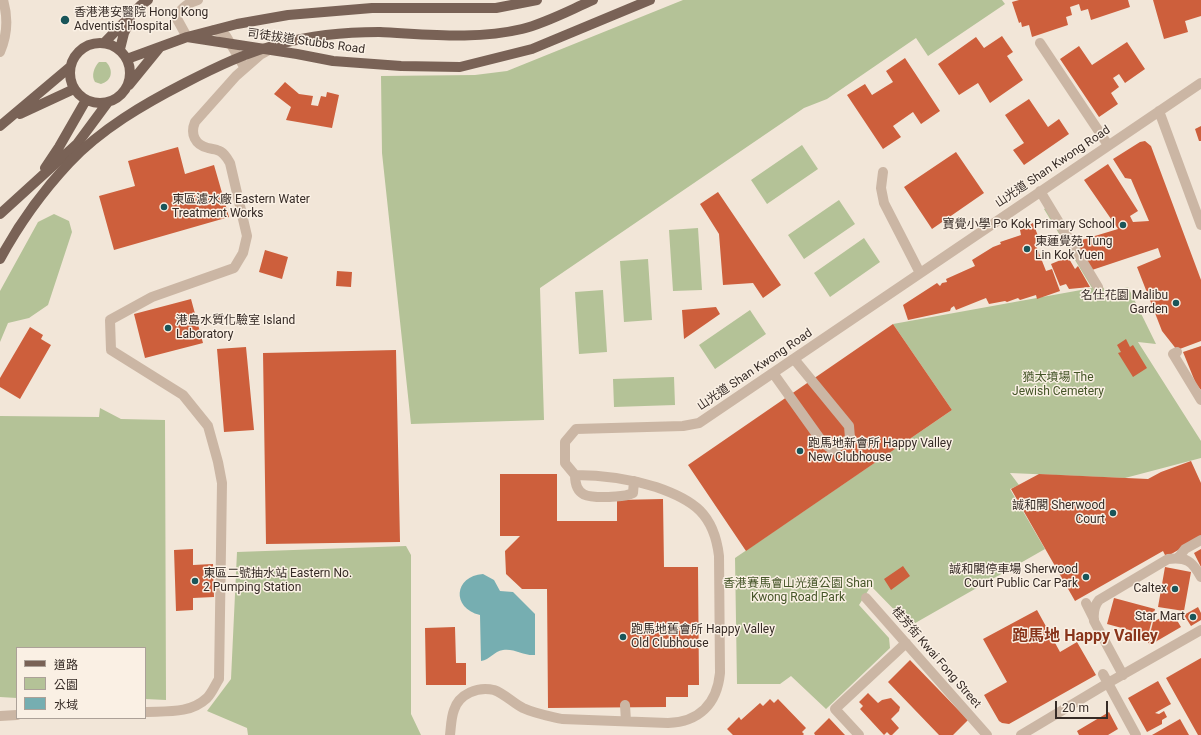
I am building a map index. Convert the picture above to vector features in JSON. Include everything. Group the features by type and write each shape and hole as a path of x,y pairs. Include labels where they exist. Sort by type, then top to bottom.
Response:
{"main road":[{"name":"司徒拔道 Stubbs Road","path":"127,59 187,37 237,24 288,15 372,8 496,8 537,0"},
{"path":"0,259 14,234 40,196 69,163 87,146 107,130 152,100 254,51 280,44 333,34 379,32 461,35 498,34 523,29 546,21 592,0"},
{"name":"司徒拔道 Stubbs Road","path":"187,37 333,61 401,66 460,67 532,49 650,0"},
{"path":"105,42 145,3"},
{"path":"120,49 124,33 131,18 145,3"},
{"path":"97,42 105,42 120,49 127,59 130,67 129,83 125,91 118,98 108,102 94,103 86,100 74,89 70,75 70,67 72,60 82,48 97,42"},
{"name":"司徒拔道 Stubbs Road","path":"125,91 160,48"},
{"path":"1,124 70,67"},
{"path":"1,124 47,100 74,89"},
{"path":"37,180 59,147 86,100"},
{"path":"0,214 77,144 108,102"}],"street":[{"path":"0,52 5,37 6,25 6,14 3,0"},
{"path":"187,37 176,17 180,10 186,5 198,0"},
{"path":"214,30 223,33 245,69"},
{"path":"1040,43 1108,145"},
{"path":"146,712 180,711 194,707 208,697 219,679 222,483 208,426 184,395 110,350 110,320 152,297 234,268 238,263 243,253 247,236 230,163 225,155 217,150 200,145 192,134 195,122 223,91 260,55 269,50"},
{"name":"山光道 Shan Kwong Road","path":"634,481 633,493 626,496 589,497 579,490 576,485 575,475 565,463 565,442 576,429 691,426 699,423 1201,83"},
{"path":"1159,111 1201,225"},
{"path":"883,172 881,188 884,203 920,273"},
{"path":"1040,191 1098,287"},
{"path":"1177,352 1173,354 1201,400"},
{"path":"773,373 823,443 832,450 850,438 849,426 794,359"},
{"path":"450,735 451,721 454,710 464,696 478,690 486,689 495,691 522,707 562,719 668,723 678,723 697,716 711,702 716,692 720,681 719,556 718,544 709,521 694,504 675,493 634,481 598,475 575,475"},
{"path":"1178,558 1185,549 1201,540"},
{"path":"1094,621 1093,613 1095,605 1099,600 1168,559 1186,559 1194,566 1201,577"},
{"name":"桂芳街 Kwai Fong Street","path":"866,598 987,735"},
{"path":"1086,603 1122,675"},
{"path":"1025,734 1106,678 1122,675 1201,632"},
{"path":"859,735 835,709 906,644"},
{"path":"1106,678 1136,735"},
{"path":"625,705 626,721"},
{"path":"0,716 16,715"}],"green space":[{"path":"683,0 1002,0 1005,4 928,56 916,38 827,99 804,108 540,288 544,420 411,424 382,153 381,76 475,75 507,71"},
{"path":"99,62 106,62 109,65 111,72 110,78 105,83 101,84 95,82 93,77 94,69"},
{"path":"802,145 818,169 767,204 751,180"},
{"path":"839,200 855,224 804,259 788,235"},
{"path":"1052,204 1106,292 1128,287 1156,344 1138,342 1201,441 1201,458 1125,478 1010,473 1019,485 1010,489 1045,549 910,626 871,586 859,605 889,638 890,648 826,709 791,676 780,684 737,684 735,558 952,410 893,324 1092,288 1044,209"},
{"path":"54,214 69,221 72,232 48,305 29,318 8,323 0,342 0,291 38,222"},
{"path":"698,228 702,290 673,291 669,230"},
{"path":"864,238 880,262 830,297 814,273"},
{"path":"648,259 652,320 624,322 620,261"},
{"path":"603,290 607,352 579,354 575,292"},
{"path":"750,310 766,334 715,369 699,345"},
{"path":"674,377 675,405 614,407 613,379"},
{"path":"100,408 121,419 165,420 166,700 146,699 146,647 16,647 16,698 0,697 0,416 99,417"},
{"path":"406,546 411,555 411,714 421,735 248,735 247,728 207,711 231,679 237,552"}],"water":[{"path":"483,574 494,580 500,591 513,592 535,614 535,655 511,650 503,650 481,661 480,615 464,606 460,593 466,580 473,576"}],"building":[{"path":"1019,0 1128,0 1130,7 1091,20 1088,9 1081,11 1079,4 1070,7 1072,15 1066,17 1068,25 1032,37 1029,25 1022,27 1021,22 1019,23 1012,2"},
{"path":"1153,0 1201,0 1201,16 1185,21 1188,32 1164,39"},
{"path":"1002,36 1013,52 1007,56 1023,80 990,103 978,83 959,95 938,64 976,37 984,48"},
{"path":"1127,42 1145,69 1125,83 1119,74 1113,78 1119,87 1111,93 1118,104 1099,117 1060,59 1079,46 1092,65"},
{"path":"905,58 940,111 921,124 913,112 893,126 901,137 883,149 847,95 865,84 872,95 893,82 886,71"},
{"path":"285,82 299,94 313,96 311,105 318,106 321,96 326,97 327,92 339,95 332,128 286,120 291,107 274,94"},
{"path":"1029,99 1048,127 1059,119 1069,134 1024,165 1013,150 1024,143 1005,115"},
{"path":"1201,126 1201,141 1199,141 1195,129"},
{"name":"寶覺小學 Po Kok Primary School","path":"1145,141 1151,146 1201,280 1201,341 1177,350 1162,331 1137,267 1161,257 1158,248 1092,270 1075,242 1118,229 1084,180 1108,164 1138,211 1130,216 1133,222 1149,221 1131,179 1125,178 1113,159 1140,142"},
{"name":"東區濾水廠 Eastern Water Treatment Works","path":"178,147 185,174 214,165 229,217 114,250 99,196 135,186 128,161"},
{"path":"956,152 984,193 932,229 904,187"},
{"path":"718,192 781,285 763,298 753,283 723,285 719,234 700,204"},
{"name":"東蓮覺苑 Tung Lin Kok Yuen","path":"1033,223 1040,241 1035,243 1046,271 1052,269 1060,291 1037,299 1036,295 1020,300 1018,298 1007,302 1005,301 989,304 986,298 956,310 954,306 950,311 908,320 903,305 937,283 940,286 942,283 947,282 946,279 975,266 972,260 993,247 1001,244 1000,242 1021,235 1020,230"},
{"path":"265,250 288,257 282,279 259,272"},
{"path":"1068,257 1075,269 1078,266 1090,287 1069,289 1066,284 1060,286 1051,264"},
{"path":"337,271 352,272 351,287 336,286"},
{"name":"港島水質化驗室 Island Laboratory","path":"191,299 203,343 145,358 134,314"},
{"path":"716,307 720,314 684,339 682,310"},
{"name":"跑馬地新會所 Happy Valley New Clubhouse","path":"893,324 952,410 746,551 688,465"},
{"path":"30,327 43,335 41,339 51,345 20,399 0,387 0,378"},
{"path":"1126,339 1130,347 1133,345 1147,368 1133,377 1118,353 1121,352 1117,345"},
{"path":"1201,346 1201,390 1196,384 1183,352"},
{"path":"246,347 254,430 224,432 217,349"},
{"path":"396,350 400,542 266,544 263,353"},
{"name":"誠和閣 Sherwood Court","path":"1191,461 1201,483 1201,537 1166,557 1163,551 1075,601 1011,489 1039,474 1148,479 1161,472"},
{"name":"跑馬地舊會所 Happy Valley Old Clubhouse","path":"500,474 557,474 557,521 617,521 617,500 663,499 664,567 698,567 699,685 688,685 688,697 666,697 666,707 548,708 547,589 522,589 506,574 505,551 520,536 500,536"},
{"name":"東區二號抽水站 Eastern No. 2 Pumping Station","path":"193,549 193,565 213,564 214,597 193,598 193,610 176,611 174,550"},
{"path":"1201,549 1201,567 1194,553"},
{"path":"903,566 910,576 891,590 884,579"},
{"name":"Caltex","path":"1165,567 1191,572 1184,611 1158,607"},
{"path":"1114,598 1155,609 1148,635 1107,624"},
{"name":"Star Mart","path":"1198,607 1201,613 1201,620 1191,626 1184,615"},
{"path":"1037,610 1060,652 1077,642 1096,675 1009,724 1002,723 999,721 984,695 1007,682 983,639"},
{"path":"1172,612 1181,627 1150,645 1148,642 1153,622"},
{"path":"455,627 456,663 466,663 466,685 426,685 425,628"},
{"path":"1201,658 1201,735 1198,735 1166,678"},
{"path":"910,660 968,720 953,735 939,735 888,682"},
{"path":"1158,681 1171,704 1155,713 1159,714 1164,711 1167,717 1162,720 1162,724 1147,732 1128,698"},
{"path":"868,693 878,703 882,700 891,698 900,707 899,711 891,719 899,728 892,735 887,732 884,735 860,709 863,706 859,702"},
{"path":"770,699 774,703 778,699 806,728 802,732 804,734 803,735 733,735 727,729 739,717 741,720 760,703 763,706"},
{"path":"1109,712 1118,729 1108,735 1079,735 1077,731"},
{"path":"829,718 845,735 815,735 814,733"},
{"path":"1180,719 1189,735 1152,735"}],"place":[{"name":"香港港安醫院 Hong Kong Adventist Hospital","path":"65,20"},
{"name":"東區濾水廠 Eastern Water Treatment Works","path":"164,207"},
{"name":"寶覺小學 Po Kok Primary School","path":"1123,225"},
{"name":"東蓮覺苑 Tung Lin Kok Yuen","path":"1027,249"},
{"name":"名仕花園 Malibu Garden","path":"1176,303"},
{"name":"港島水質化驗室 Island Laboratory","path":"168,328"},
{"name":"跑馬地新會所 Happy Valley New Clubhouse","path":"800,451"},
{"name":"誠和閣 Sherwood Court","path":"1113,513"},
{"name":"誠和閣停車場 Sherwood Court Public Car Park","path":"1086,577"},
{"name":"東區二號抽水站 Eastern No. 2 Pumping Station","path":"195,581"},
{"name":"Caltex","path":"1175,589"},
{"name":"Star Mart","path":"1193,617"},
{"name":"跑馬地舊會所 Happy Valley Old Clubhouse","path":"623,637"}],"district":[{"name":"跑馬地 Happy Valley","path":"1085,637"}],"park label":[{"name":"猶太墳場 The Jewish Cemetery","path":"1058,385"},
{"name":"香港賽馬會山光道公園 Shan Kwong Road Park","path":"798,591"}]}
